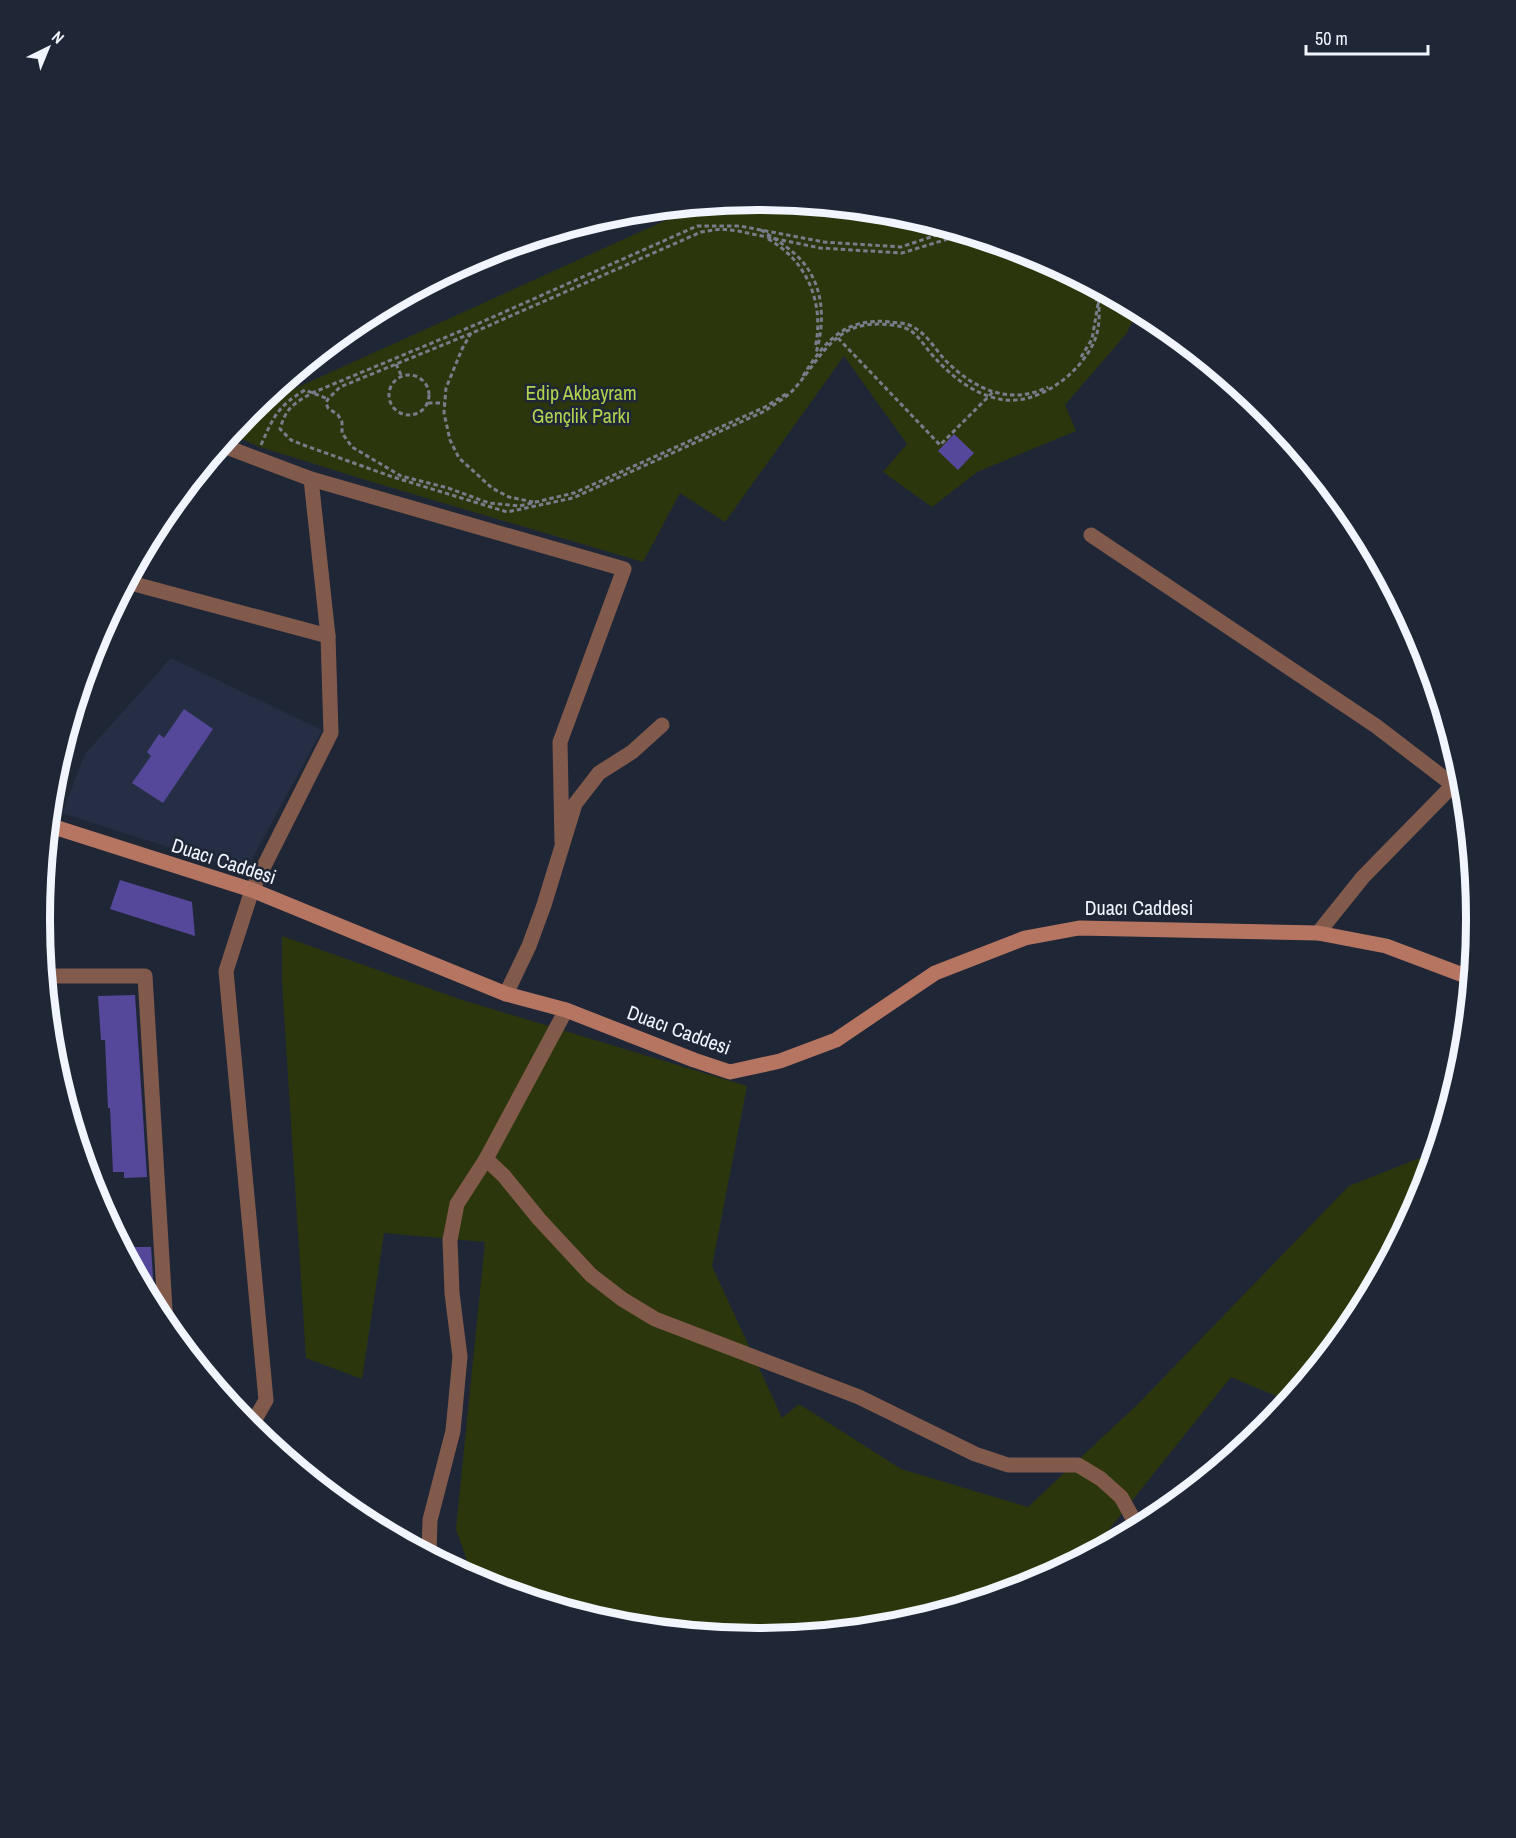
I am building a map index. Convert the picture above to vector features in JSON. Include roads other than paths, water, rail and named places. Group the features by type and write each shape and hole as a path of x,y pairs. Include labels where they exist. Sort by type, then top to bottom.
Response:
{"street":[{"path":"229,448 311,479 624,569 560,742 562,842"},
{"path":"255,1418 266,1400 226,970 252,890 331,733 327,636 311,479"},
{"path":"1091,535 1452,777"},
{"path":"134,584 327,636"},
{"path":"506,994 529,946 544,905 574,804 599,773 632,752 662,725"},
{"path":"1318,933 1363,877 1392,850 1453,784"},
{"name":"Duacı Caddesi","path":"56,828 252,890 506,994 566,1010 730,1072 780,1061 837,1040 935,973 1025,938 1079,928 1318,933 1386,946 1464,975"},
{"path":"52,976 145,976 165,1306"},
{"path":"429,1546 430,1520 453,1431 460,1357 452,1293 450,1240 457,1204 486,1159 566,1010"},
{"path":"486,1159 504,1176 539,1219 591,1275 622,1299 655,1319 860,1398 975,1454 1008,1465 1078,1465 1101,1479 1121,1497 1130,1522"}],"park label":[{"name":"Edip Akbayram Gençlik Parkı","path":"581,404"}]}
